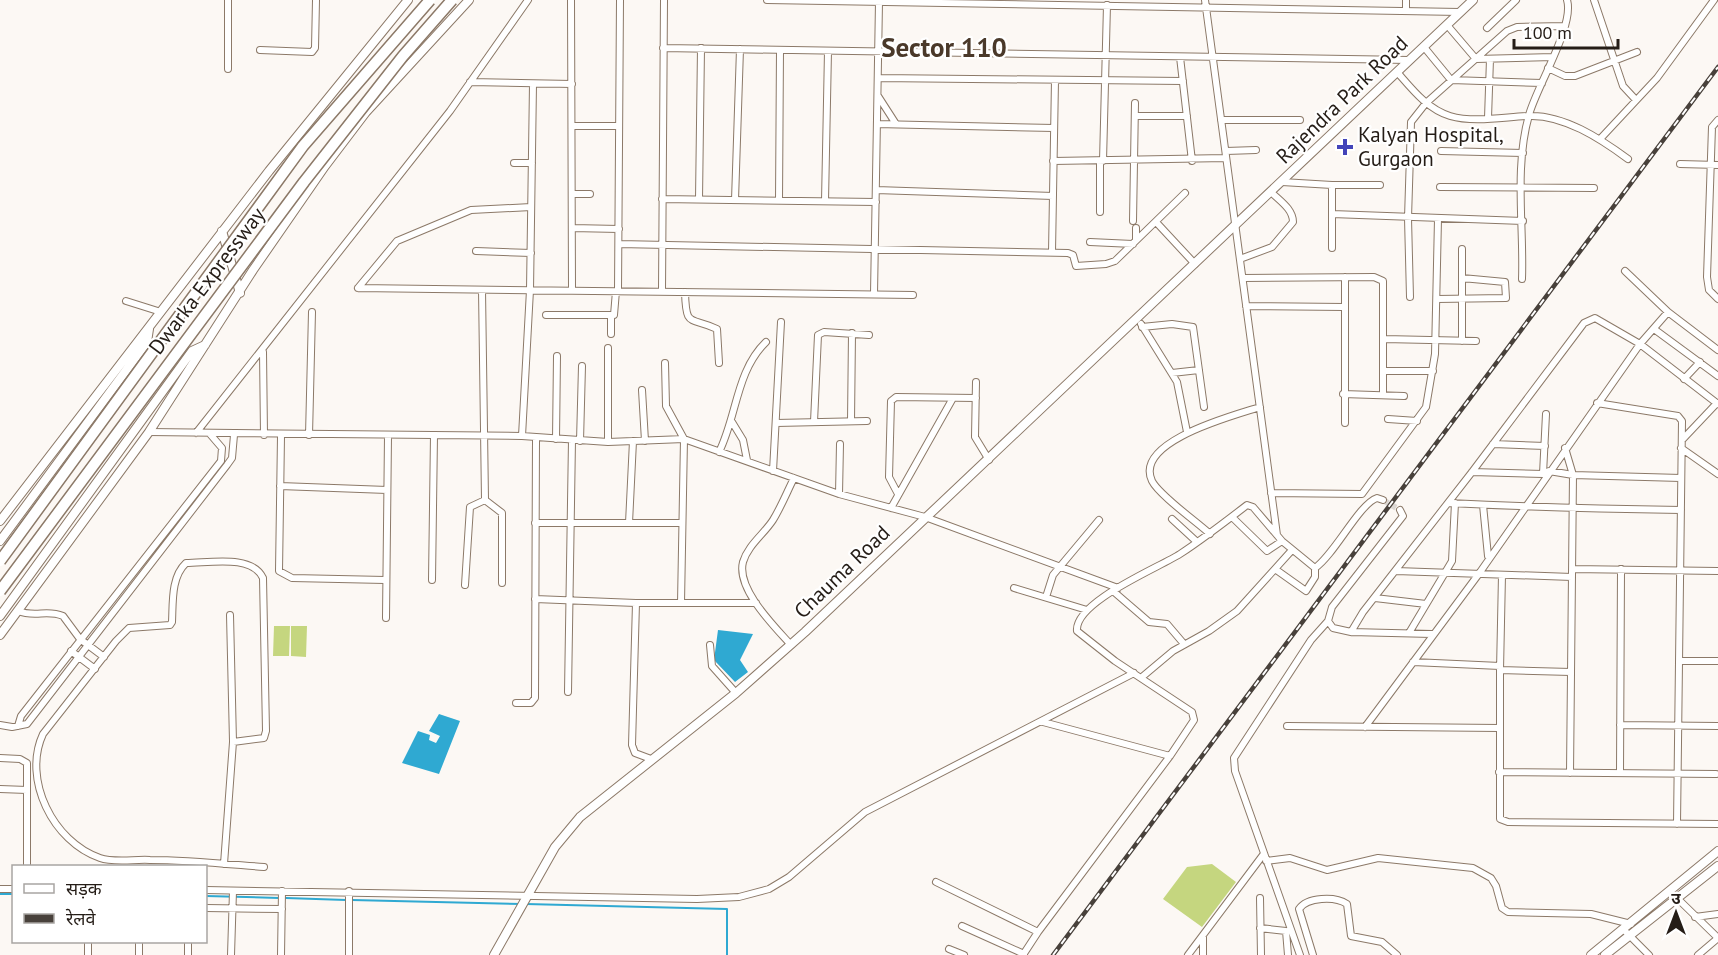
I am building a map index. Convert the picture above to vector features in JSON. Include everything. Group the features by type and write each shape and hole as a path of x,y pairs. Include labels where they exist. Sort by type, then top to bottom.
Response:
{"highway":[{"name":"Dwarka Expressway","path":"0,561 303,146 430,0"},
{"name":"Dwarka Expressway","path":"0,591 304,182 404,56 452,0"}],"street":[{"path":"228,0 228,69"},
{"path":"260,50 312,52 315,48 316,0"},
{"path":"0,521 222,231 408,0"},
{"path":"0,635 149,432 325,166 366,112 469,0"},
{"path":"196,433 263,351 450,111 528,0"},
{"path":"572,0 572,290"},
{"path":"546,315 614,315 619,244 620,0"},
{"path":"662,291 664,0"},
{"path":"767,0 1035,2 1107,5 1206,3 1460,12"},
{"path":"1406,0 1406,10"},
{"name":"Rajendra Park Road","path":"1235,226 1473,0"},
{"path":"1487,28 1516,0"},
{"path":"1594,0 1613,62 1623,86 1636,100"},
{"path":"1600,138 1672,60 1714,0"},
{"path":"1522,279 1523,153 1529,116 1566,26 1569,1"},
{"path":"874,294 879,2"},
{"path":"1206,3 1271,493 1280,538"},
{"path":"1100,212 1107,5"},
{"path":"1447,25 1476,59 1552,57"},
{"path":"1410,297 1408,218 1412,122 1426,103 1513,28 1566,26"},
{"path":"1424,47 1451,80 1542,83"},
{"path":"663,48 1409,60"},
{"path":"699,200 702,48"},
{"path":"735,200 740,49"},
{"path":"779,201 780,50"},
{"path":"825,201 828,51"},
{"path":"1548,68 1564,76 1575,76 1637,52"},
{"path":"1180,57 1192,161"},
{"path":"1488,118 1490,59"},
{"path":"1397,72 1426,103 1450,116 1488,118 1529,116 1554,120 1600,138 1628,159"},
{"path":"878,78 1183,81"},
{"path":"1052,252 1055,80"},
{"path":"470,82 572,84"},
{"path":"522,436 530,290 533,84"},
{"path":"878,96 896,124"},
{"path":"1134,242 1135,103"},
{"path":"1135,116 1187,116"},
{"path":"1221,120 1300,120"},
{"path":"1718,120 1712,127 1714,165 1710,203 1708,286 1718,299"},
{"path":"877,124 1054,128"},
{"path":"572,126 619,126"},
{"path":"1053,161 1192,161 1256,150"},
{"path":"1441,151 1523,153"},
{"path":"514,163 532,163"},
{"path":"1680,164 1714,165"},
{"path":"1282,182 1380,185"},
{"path":"1332,185 1332,248"},
{"path":"1440,187 1594,188"},
{"path":"876,190 1053,196"},
{"path":"1240,259 1272,247 1293,222 1293,215 1288,208 1271,192"},
{"path":"619,244 1052,252 1070,253 1076,266 1098,265 1115,261 1185,193"},
{"path":"572,194 590,194"},
{"path":"662,199 876,202"},
{"path":"1710,203 1718,203"},
{"path":"531,207 471,210 397,241 358,288 913,295"},
{"path":"1332,214 1523,221"},
{"path":"1271,493 1362,494 1426,407 1433,371 1435,340 1438,219"},
{"path":"1156,222 1196,264"},
{"name":"Chauma Road","path":"494,955 555,847 580,817 736,693 791,645 925,517 1140,323 1235,226"},
{"path":"572,228 619,229"},
{"path":"222,231 240,293"},
{"path":"1090,242 1134,242"},
{"path":"1462,249 1462,341"},
{"path":"476,251 531,253"},
{"path":"1624,272 1668,312 1718,350"},
{"path":"1345,277 1343,394 1345,423"},
{"path":"1242,278 1374,277 1383,281 1383,395"},
{"path":"1437,299 1506,298 1505,282 1462,278"},
{"path":"482,290 485,500"},
{"path":"685,292 686,312 689,318 700,325 717,329 719,363"},
{"path":"126,301 161,312"},
{"path":"1246,306 1344,307"},
{"path":"309,435 312,312"},
{"path":"1365,727 1478,574 1546,472 1640,344 1668,312"},
{"path":"611,315 611,334"},
{"path":"1351,632 1396,570 1452,503 1472,472 1584,322 1595,318 1640,344 1717,404 1681,444"},
{"path":"773,471 782,322"},
{"path":"1140,323 1192,327 1204,408"},
{"path":"1140,323 1172,372 1179,388 1186,432"},
{"path":"0,541 147,342 149,328"},
{"path":"1654,328 1718,376"},
{"path":"814,422 818,335 824,332 869,335"},
{"path":"851,421 852,333"},
{"path":"1384,339 1476,341"},
{"path":"719,452 732,422 744,373 756,352 766,342"},
{"path":"0,616 192,351 205,345"},
{"path":"608,348 608,442"},
{"path":"263,351 264,435"},
{"path":"556,439 557,356"},
{"path":"1684,378 1700,362"},
{"path":"665,363 666,406 684,439 681,603"},
{"path":"568,692 572,599 571,523 582,366"},
{"path":"1172,372 1199,370"},
{"path":"1384,371 1433,371"},
{"path":"976,382 975,437 988,460"},
{"path":"642,390 645,441"},
{"path":"1343,394 1404,396"},
{"path":"898,494 889,477 891,400 896,397 975,398"},
{"path":"891,508 953,398"},
{"path":"1597,403 1682,418 1677,824"},
{"path":"1210,534 1157,487 1150,473 1151,465 1163,450 1186,432 1260,407"},
{"path":"1546,414 1546,472"},
{"path":"1388,419 1417,421"},
{"path":"776,423 867,421"},
{"path":"732,422 744,440 747,460"},
{"path":"149,432 281,436 522,436 608,442 684,439 839,494 925,517 1060,565 1115,589 1149,622 1167,624 1184,644"},
{"path":"210,434 222,448 233,449"},
{"path":"0,725 27,724 227,465 233,449 234,435"},
{"path":"432,580 434,435"},
{"path":"281,436 279,572 292,578 385,580"},
{"path":"386,618 388,436"},
{"path":"516,703 531,703 535,698 536,437"},
{"path":"629,523 633,441"},
{"path":"839,494 840,444"},
{"path":"1493,444 1545,446"},
{"path":"1681,444 1718,474"},
{"path":"18,726 21,716 220,461 222,448"},
{"path":"1565,448 1573,475 1570,772"},
{"path":"1472,472 1546,472 1681,478"},
{"path":"791,645 756,603 744,577 743,564 750,548 772,521 794,478"},
{"path":"280,486 387,490"},
{"path":"1314,568 1338,543 1369,503 1377,498 1383,500"},
{"path":"485,500 496,506 502,513 502,582"},
{"path":"465,585 469,511 470,507 485,500"},
{"path":"1452,503 1525,504 1573,509 1681,510"},
{"path":"1408,633 1452,561 1452,503"},
{"path":"962,926 1024,955 1038,932 1170,756 1194,720 1194,715 1077,632 1079,621 1087,610 1115,589 1210,534 1250,505 1292,550 1314,568 1315,577 1306,591 1275,569"},
{"path":"1483,505 1488,557"},
{"path":"1300,955 1234,771 1234,758 1307,646 1328,621 1332,607 1403,516 1400,510"},
{"path":"1232,517 1267,551 1280,538"},
{"path":"1172,519 1197,542"},
{"path":"1046,597 1051,578 1099,520"},
{"path":"535,523 682,523"},
{"path":"1142,677 1184,644 1209,631 1237,611 1292,550"},
{"path":"233,742 257,741 264,738 266,731 263,578 260,572 249,564 186,562 178,570 175,579 170,625 129,628 40,741 37,777 48,812 71,839 102,859 264,867"},
{"path":"1572,568 1718,571"},
{"path":"1620,773 1621,569"},
{"path":"1396,570 1572,576"},
{"path":"1502,575 1498,813 1500,819 1508,822 1718,824"},
{"path":"1014,588 1087,610"},
{"path":"535,598 636,603 756,603"},
{"path":"1375,598 1426,604"},
{"path":"636,603 632,745 635,753 651,759"},
{"path":"18,611 30,616 47,612 63,616 80,639 104,657"},
{"path":"224,864 233,742 230,615"},
{"path":"1328,621 1333,628 1351,632 1432,634"},
{"path":"710,645 712,666 736,693"},
{"path":"71,651 95,669"},
{"path":"1679,661 1718,661"},
{"path":"1413,662 1571,672"},
{"path":"207,890 349,891 525,902 739,897 769,889 789,877 865,812 1134,673"},
{"path":"1043,722 1170,756"},
{"path":"1620,725 1718,726"},
{"path":"1287,726 1500,728"},
{"path":"0,758 20,759 27,763 27,865"},
{"path":"1499,772 1716,774"},
{"path":"0,789 27,790"},
{"path":"1605,955 1628,930 1718,851"},
{"path":"1264,858 1290,858 1327,870 1378,858 1473,868 1491,878 1496,886 1502,908 1508,912 1591,914 1628,930 1649,955"},
{"path":"1188,955 1264,858"},
{"path":"1591,955 1678,899 1718,866"},
{"path":"936,882 1038,932"},
{"path":"231,955 233,891"},
{"path":"281,955 282,891"},
{"path":"349,891 349,955"},
{"path":"1260,898 1261,955"},
{"path":"1313,955 1299,909 1307,902 1333,899 1347,904 1351,936 1382,942 1397,955"},
{"path":"1678,899 1718,938 1698,955"},
{"path":"207,908 282,909"},
{"path":"1695,916 1718,914"},
{"path":"1260,928 1286,931 1288,955"},
{"path":"1203,936 1203,955"},
{"path":"949,949 964,955"}],"green space":[{"path":"274,626 290,626 289,656 273,656"},
{"path":"291,626 307,626 306,657 291,656"},
{"path":"1212,864 1236,882 1202,927 1163,899 1187,867"}],"water":[{"path":"718,630 753,634 740,660 748,672 735,682 714,660"},
{"path":"439,714 460,721 439,774 402,763 418,731 430,735 429,740 436,743 440,736 429,731"}],"waterway":[{"path":"0,894 12,894"},
{"path":"207,896 279,898"},
{"path":"286,898 346,900"},
{"path":"352,900 521,904"},
{"path":"526,904 727,909 727,955"}],"tunnel":[{"path":"1383,500 1400,510"}],"railway":[{"path":"1053,955 1718,67"}],"place":[{"name":"Kalyan Hospital, Gurgaon","path":"1345,147"}],"district":[{"name":"Sector 110","path":"944,48"}]}
